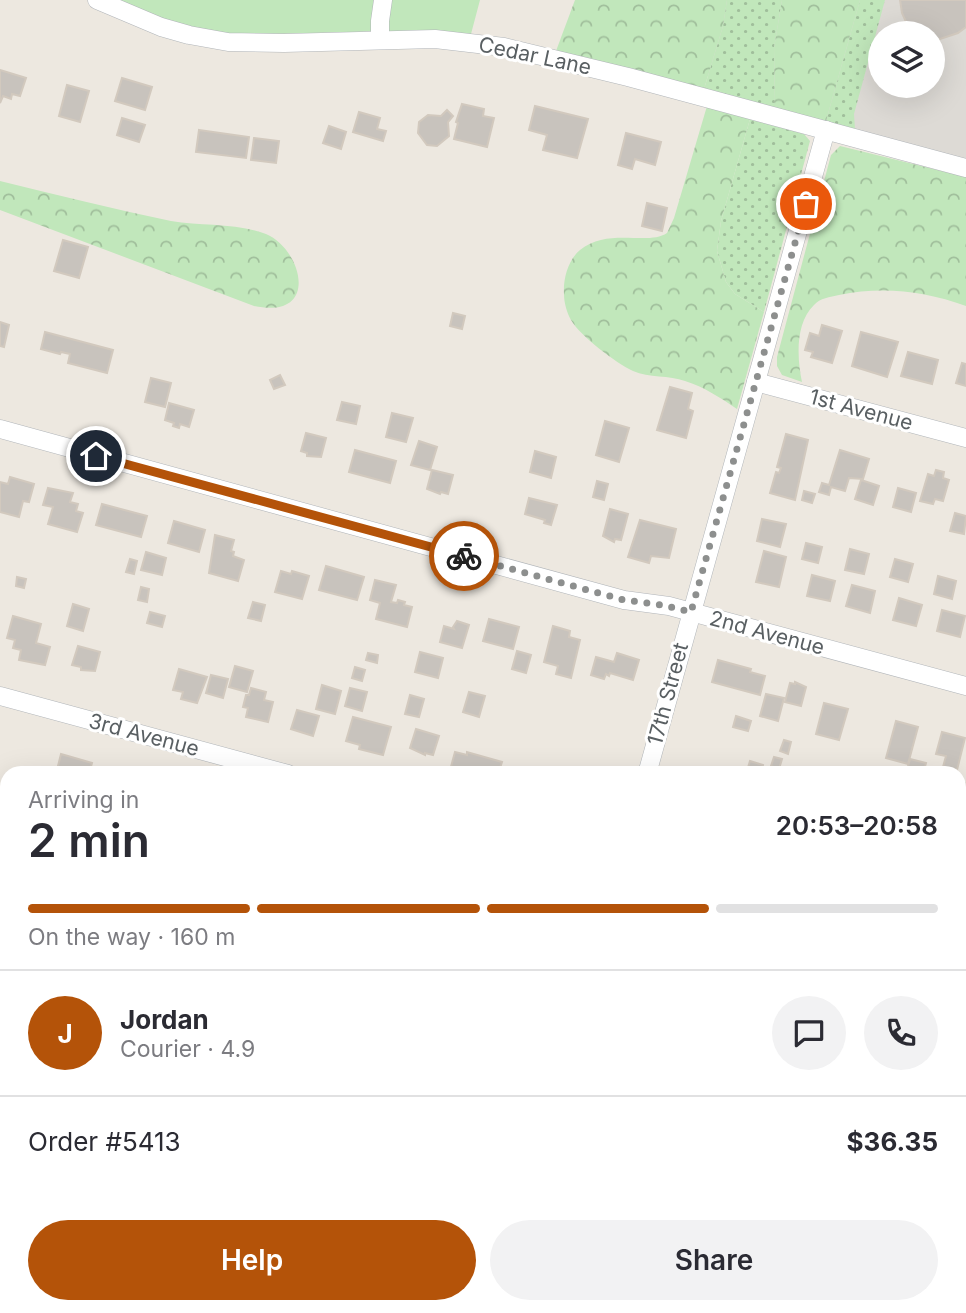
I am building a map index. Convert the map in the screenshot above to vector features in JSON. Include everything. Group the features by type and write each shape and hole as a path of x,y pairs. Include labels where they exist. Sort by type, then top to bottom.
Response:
{"street":[{"name":"Cedar Lane","path":"97,0 161,27 214,40 263,43 435,39 512,48 966,168"},
{"path":"380,40 383,0"},
{"name":"17th Street","path":"649,766 826,130"},
{"name":"1st Avenue","path":"756,382 966,438"},
{"name":"2nd Avenue","path":"0,429 615,597 691,612 966,685"},
{"name":"3rd Avenue","path":"0,696 258,766"}],"shaded area":[{"path":"612,0 966,0 966,160 738,98"}],"green space":[{"path":"118,0 480,0 471,34 389,31 237,35 173,23"},
{"path":"575,0 727,0 723,26 704,89 556,51"},
{"path":"727,0 782,0 774,48 775,108 704,89 723,26"},
{"path":"782,0 860,0 826,121 775,108 774,48"},
{"path":"860,0 885,0 879,21 868,21 868,63 854,114 855,129 826,121"},
{"path":"707,106 750,119 721,221 717,251 726,282 735,294 764,312 737,409 692,383 639,373 617,362 590,341 571,320 564,297 564,282 572,259 591,243 603,239 659,237 667,233 674,218"},
{"path":"750,119 804,134 810,141 764,312 735,294 726,282 717,251 721,221"},
{"path":"840,146 966,177 966,306 935,297 887,291 855,292 822,299 803,321 799,342 802,382 782,375 777,366 777,357 831,155"},
{"path":"0,181 171,221 231,226 266,234 279,242 296,267 299,281 297,293 289,303 275,308 254,306 0,210"}],"building":[{"path":"900,0 966,0 966,27 945,37 945,21 906,21"},
{"path":"0,70 26,78 20,96 12,94 11,99 3,96 0,103"},
{"path":"122,78 152,87 145,110 115,101"},
{"path":"67,85 89,91 80,122 59,116"},
{"path":"462,104 484,109 483,116 494,118 487,147 454,139"},
{"path":"535,106 588,119 577,158 543,150 547,135 529,130"},
{"path":"447,110 453,116 448,122 449,136 437,146 427,145 418,133 419,122 428,115 441,116"},
{"path":"359,112 380,118 377,129 386,131 383,141 353,132"},
{"path":"122,118 145,125 139,142 117,135"},
{"path":"329,126 346,132 341,149 323,143"},
{"path":"199,130 249,137 246,158 196,152"},
{"path":"626,133 661,142 655,165 635,159 632,169 618,165"},
{"path":"254,138 279,141 276,163 251,160"},
{"path":"647,203 667,208 662,231 642,226"},
{"path":"63,240 88,247 79,278 54,271"},
{"path":"453,313 465,316 462,329 450,326"},
{"path":"0,322 9,325 4,347 0,346"},
{"path":"822,325 842,331 832,363 811,357 813,352 805,350 810,333 819,336"},
{"path":"45,332 113,350 107,373 68,363 70,354 41,349"},
{"path":"861,332 898,342 887,377 852,366"},
{"path":"908,352 938,360 932,384 901,376"},
{"path":"962,363 966,364 966,386 956,383"},
{"path":"280,375 285,385 274,389 270,380"},
{"path":"151,378 171,383 165,407 145,402"},
{"path":"670,387 692,393 688,409 693,411 686,438 657,430"},
{"path":"342,402 360,406 356,424 337,420"},
{"path":"169,403 194,410 189,427 180,424 179,428 165,420"},
{"path":"392,413 413,418 406,442 386,437"},
{"path":"605,421 629,428 619,462 596,455"},
{"path":"306,433 326,438 321,457 307,456 307,453 301,451"},
{"path":"786,434 808,440 795,500 770,493 776,472 779,473 781,468 777,467"},
{"path":"419,441 437,447 430,470 411,465"},
{"path":"355,450 396,461 390,483 349,472"},
{"path":"840,450 869,459 863,479 849,478 845,491 831,487 829,495 819,492 822,483 829,485"},
{"path":"535,451 556,457 551,478 530,472"},
{"path":"432,470 453,475 448,494 427,489"},
{"path":"936,470 944,472 943,478 949,480 943,501 935,499 933,504 920,501 928,474 934,476"},
{"path":"10,477 34,484 29,502 23,501 19,517 0,512 0,482 8,484"},
{"path":"861,480 879,486 873,505 855,499"},
{"path":"597,481 608,484 604,500 593,497"},
{"path":"48,488 73,493 70,502 78,504 76,511 83,513 77,532 48,524 53,507 43,505"},
{"path":"898,488 916,493 911,512 893,507"},
{"path":"804,491 815,494 812,503 802,500"},
{"path":"529,498 557,505 551,525 544,523 545,520 525,514"},
{"path":"102,504 147,516 141,537 96,525"},
{"path":"610,509 628,514 621,540 615,539 614,542 603,536"},
{"path":"955,513 966,516 964,534 950,531"},
{"path":"762,519 786,524 780,547 757,541"},
{"path":"640,520 676,529 669,558 651,556 649,563 628,557"},
{"path":"174,521 205,530 199,552 168,543"},
{"path":"215,535 234,540 231,551 234,552 233,556 244,560 238,581 209,573"},
{"path":"806,543 822,547 818,563 802,559"},
{"path":"850,549 869,554 864,574 845,570"},
{"path":"764,551 786,557 779,587 756,582"},
{"path":"146,552 166,558 162,575 141,570"},
{"path":"130,559 137,561 134,574 126,572"},
{"path":"895,559 913,564 908,582 890,577"},
{"path":"326,566 364,577 357,600 319,590"},
{"path":"281,571 309,576 302,599 275,592"},
{"path":"812,575 835,581 830,601 807,596"},
{"path":"938,576 956,581 952,599 934,594"},
{"path":"17,577 26,579 24,588 16,586"},
{"path":"375,580 396,585 391,602 397,603 398,600 412,607 407,627 376,619 380,603 370,600"},
{"path":"852,585 875,591 870,613 846,606"},
{"path":"141,587 149,589 147,602 138,600"},
{"path":"899,598 922,605 916,626 893,620"},
{"path":"253,602 265,605 261,621 248,618"},
{"path":"73,604 89,609 83,631 67,626"},
{"path":"942,610 965,616 960,637 937,631"},
{"path":"150,612 165,616 162,627 147,623"},
{"path":"13,616 41,624 36,643 50,647 45,665 19,660 21,650 13,648 15,640 7,638"},
{"path":"489,619 519,627 513,649 483,641"},
{"path":"457,621 469,625 462,648 440,642 444,626 454,629"},
{"path":"553,626 570,631 569,637 580,640 571,678 556,674 558,666 544,662"},
{"path":"78,646 100,652 95,671 81,670 81,667 72,665"},
{"path":"517,651 531,655 526,673 512,669"},
{"path":"420,652 443,658 438,678 415,672"},
{"path":"368,653 378,655 377,663 366,660"},
{"path":"617,653 639,660 633,680 610,673 609,676 606,674 604,679 591,675 596,657 614,662"},
{"path":"718,660 751,669 750,672 765,676 760,695 712,682"},
{"path":"235,666 253,671 247,692 229,687"},
{"path":"355,667 365,670 362,681 352,678"},
{"path":"179,669 207,677 197,703 181,699 183,692 173,690"},
{"path":"211,675 228,679 223,698 206,693"},
{"path":"795,682 806,687 801,706 785,702 790,683"},
{"path":"322,685 341,691 335,714 316,709"},
{"path":"251,688 266,692 264,700 273,702 268,722 246,717 248,708 243,707"},
{"path":"350,688 367,692 362,711 345,706"},
{"path":"469,692 485,696 479,717 463,712"},
{"path":"766,694 784,698 778,721 760,716"},
{"path":"410,695 424,699 419,717 405,714"},
{"path":"824,703 848,709 839,740 816,734"},
{"path":"297,710 319,716 313,736 291,729"},
{"path":"736,716 751,721 748,731 733,727"},
{"path":"353,717 391,727 383,755 359,749 360,745 346,741"},
{"path":"896,721 918,727 908,764 886,758"},
{"path":"416,729 439,736 433,755 425,755 410,748"},
{"path":"942,732 965,738 958,766 943,766 946,756 936,754"},
{"path":"784,740 791,742 788,754 780,751"},
{"path":"455,752 467,755 467,752 502,762 501,766 451,766"},
{"path":"61,754 92,763 91,766 58,766"},
{"path":"774,757 782,759 780,766 771,766"},
{"path":"910,759 926,763 925,766 908,766"},
{"path":"750,761 763,765 763,766 748,766"}],"way so far":[{"path":"464,556 624,600 691,612 806,204"}],"route":[{"path":"96,456 464,556"}]}
